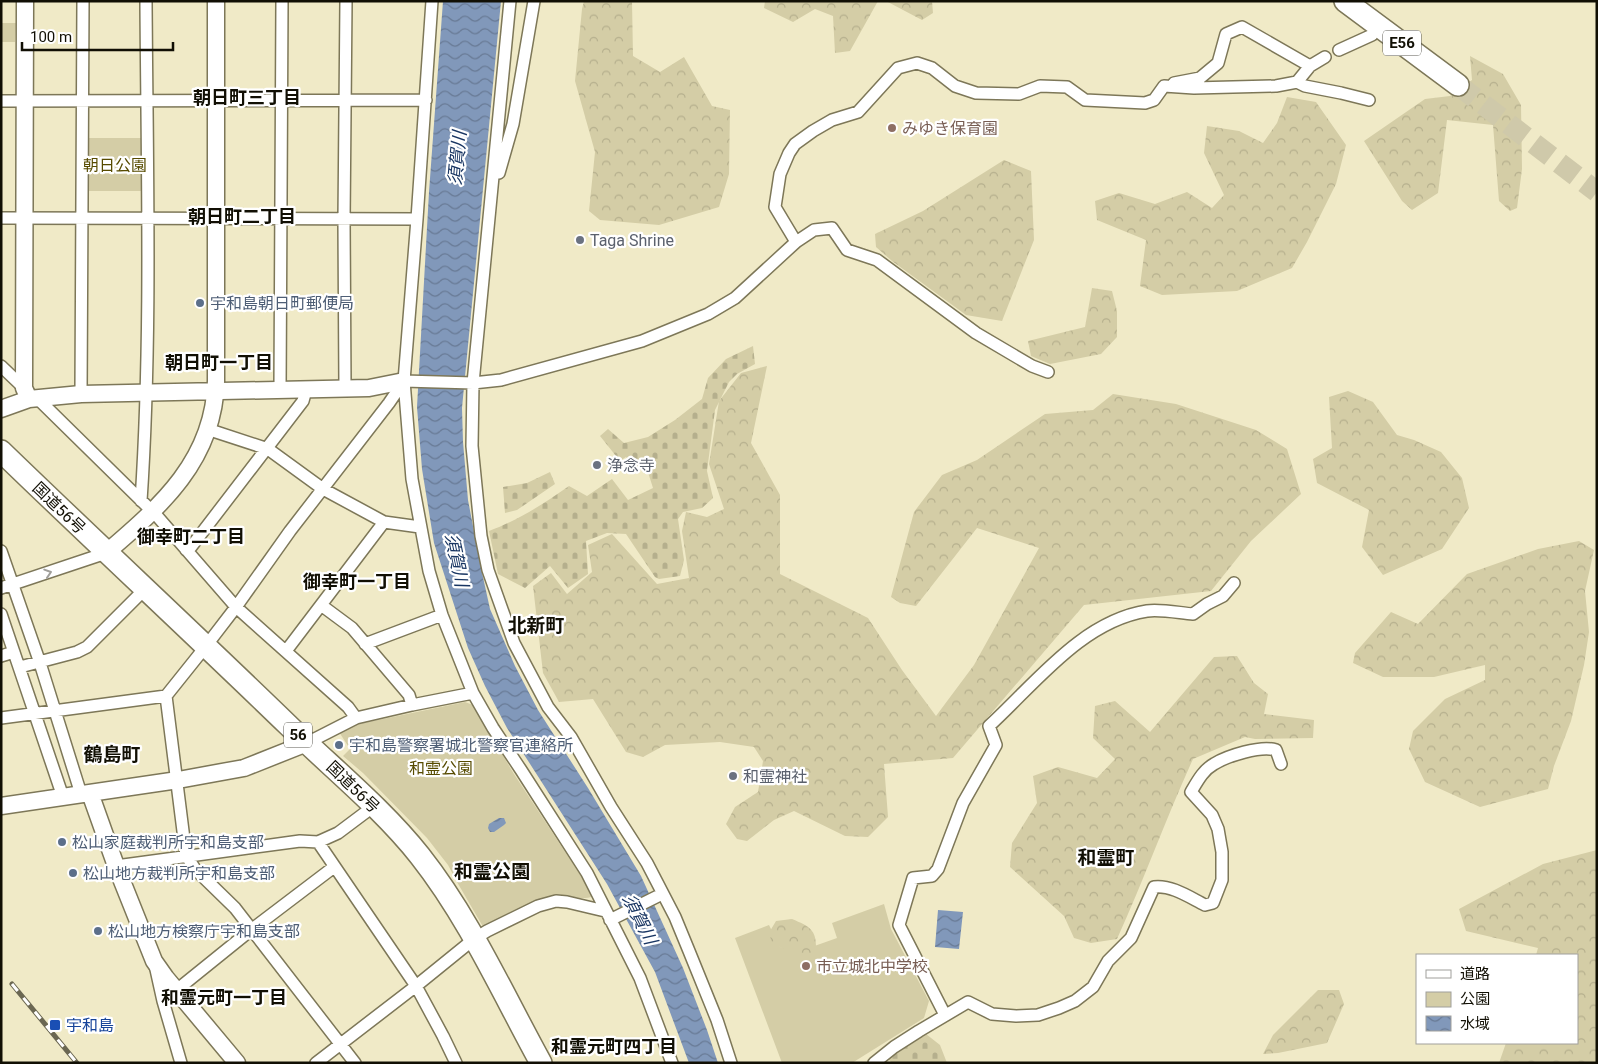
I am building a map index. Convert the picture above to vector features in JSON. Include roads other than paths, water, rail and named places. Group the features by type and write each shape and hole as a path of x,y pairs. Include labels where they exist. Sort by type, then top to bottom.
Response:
{"highway":[{"name":"E56","path":"1345,1 1458,85"},
{"name":"国道56号","path":"1,451 144,590 206,646 374,806 419,854 434,874 474,939 541,1063"}],"street":[{"path":"25,1 25,218 30,395"},
{"path":"81,394 83,1"},
{"path":"146,1 148,218 147,507"},
{"path":"1,588 106,553 147,507 184,476 197,454 207,429 214,407 216,392 216,1"},
{"path":"280,390 282,1"},
{"path":"345,388 346,1"},
{"path":"432,1 408,381 412,479 429,571 442,614 473,693 492,728 521,770 611,915 640,978 672,1063"},
{"path":"510,1 492,186 469,383 472,446 481,536 488,570 514,643 548,707 571,737 611,807 647,863 658,896 674,918 689,951 717,1020 731,1063"},
{"path":"492,186 498,174 513,124 534,1"},
{"path":"796,242 775,207 780,174 795,144 832,120 858,112 898,68 917,63 932,68 955,86 976,93 1019,94 1040,86 1067,87 1085,100 1145,103 1154,100 1164,86 1200,78 1218,63 1226,34 1242,27 1310,66"},
{"path":"1339,50 1372,35"},
{"path":"1296,82 1310,66 1325,57"},
{"path":"1164,86 1194,88 1276,86 1296,82 1305,86 1341,92 1369,100"},
{"path":"1,101 426,100"},
{"path":"1,218 417,219"},
{"path":"1,409 30,395 306,390 380,387 408,381 469,383 501,380 642,341 708,314 735,298 796,242 814,230 832,228 846,250 877,260 976,333 1032,366 1048,372"},
{"path":"1,366 147,507 236,607 348,707 356,718"},
{"path":"1,718 166,696 236,607 290,531 408,381"},
{"path":"186,550 191,547 268,449 303,401 306,390"},
{"path":"207,429 268,449 323,489 384,522 420,527"},
{"path":"286,651 384,522"},
{"path":"1,551 55,711 86,794 154,962 162,1001 181,1063"},
{"path":"946,1015 899,925 913,878 932,876 938,870 963,803 996,745 989,726 1084,637 1118,620 1148,611 1193,614 1223,596 1234,583"},
{"path":"20,667 77,652 87,647 144,590"},
{"path":"321,605 352,628 409,695 412,705"},
{"path":"1,614 63,797"},
{"path":"365,644 442,614"},
{"path":"1,656 14,652"},
{"path":"1,806 178,780 244,768 307,743 356,718 473,693"},
{"path":"166,696 186,855 195,869 235,908 355,1063"},
{"path":"878,1062 894,1047 968,1002 992,1014 1016,1016 1038,1015 1075,1001 1093,987 1108,961 1131,938 1154,887 1162,886 1206,905 1213,903 1222,880 1222,852 1218,829 1212,815 1190,792 1201,775 1213,764 1250,750 1276,750 1281,764"},
{"path":"116,866 300,841 318,842 338,833 374,806"},
{"path":"318,842 416,986 456,1063"},
{"path":"162,1001 334,866"},
{"path":"316,1063 474,939 538,906 556,901 567,902 611,915 658,896"},
{"path":"154,962 237,1063"}],"water":[{"name":"須賀川","path":"443,1 501,1 462,408 468,500 490,609 515,666 538,710 641,876 683,968 718,1063 689,1063 655,972 607,884 507,728 485,686 468,648 434,543 422,469 417,407 429,192"},
{"path":"499,818 504,818 506,823 494,832 490,832 489,824"},
{"path":"938,910 963,912 959,949 935,947"}],"tunnel":[{"path":"1458,85 1597,192"}],"railway":[{"path":"12,984 77,1063"}],"place":[{"name":"みゆき保育園","path":"892,128"},
{"name":"Taga Shrine","path":"580,240"},
{"name":"宇和島朝日町郵便局","path":"200,303"},
{"name":"浄念寺","path":"597,465"},
{"name":"宇和島警察署城北警察官連絡所","path":"339,745"},
{"name":"和霊神社","path":"733,776"},
{"name":"松山家庭裁判所宇和島支部","path":"62,842"},
{"name":"松山地方裁判所宇和島支部","path":"73,873"},
{"name":"松山地方検察庁宇和島支部","path":"98,931"},
{"name":"市立城北中学校","path":"806,966"},
{"name":"宇和島","path":"55,1025"}],"district":[{"name":"朝日町三丁目","path":"247,97"},
{"name":"朝日町二丁目","path":"242,216"},
{"name":"朝日町一丁目","path":"219,362"},
{"name":"御幸町二丁目","path":"191,536"},
{"name":"御幸町一丁目","path":"357,581"},
{"name":"北新町","path":"536,625"},
{"name":"鶴島町","path":"112,754"},
{"name":"和霊町","path":"1106,857"},
{"name":"和霊公園","path":"492,871"},
{"name":"和霊元町一丁目","path":"224,997"},
{"name":"和霊元町四丁目","path":"614,1046"}],"park label":[{"name":"朝日公園","path":"115,165"}]}
